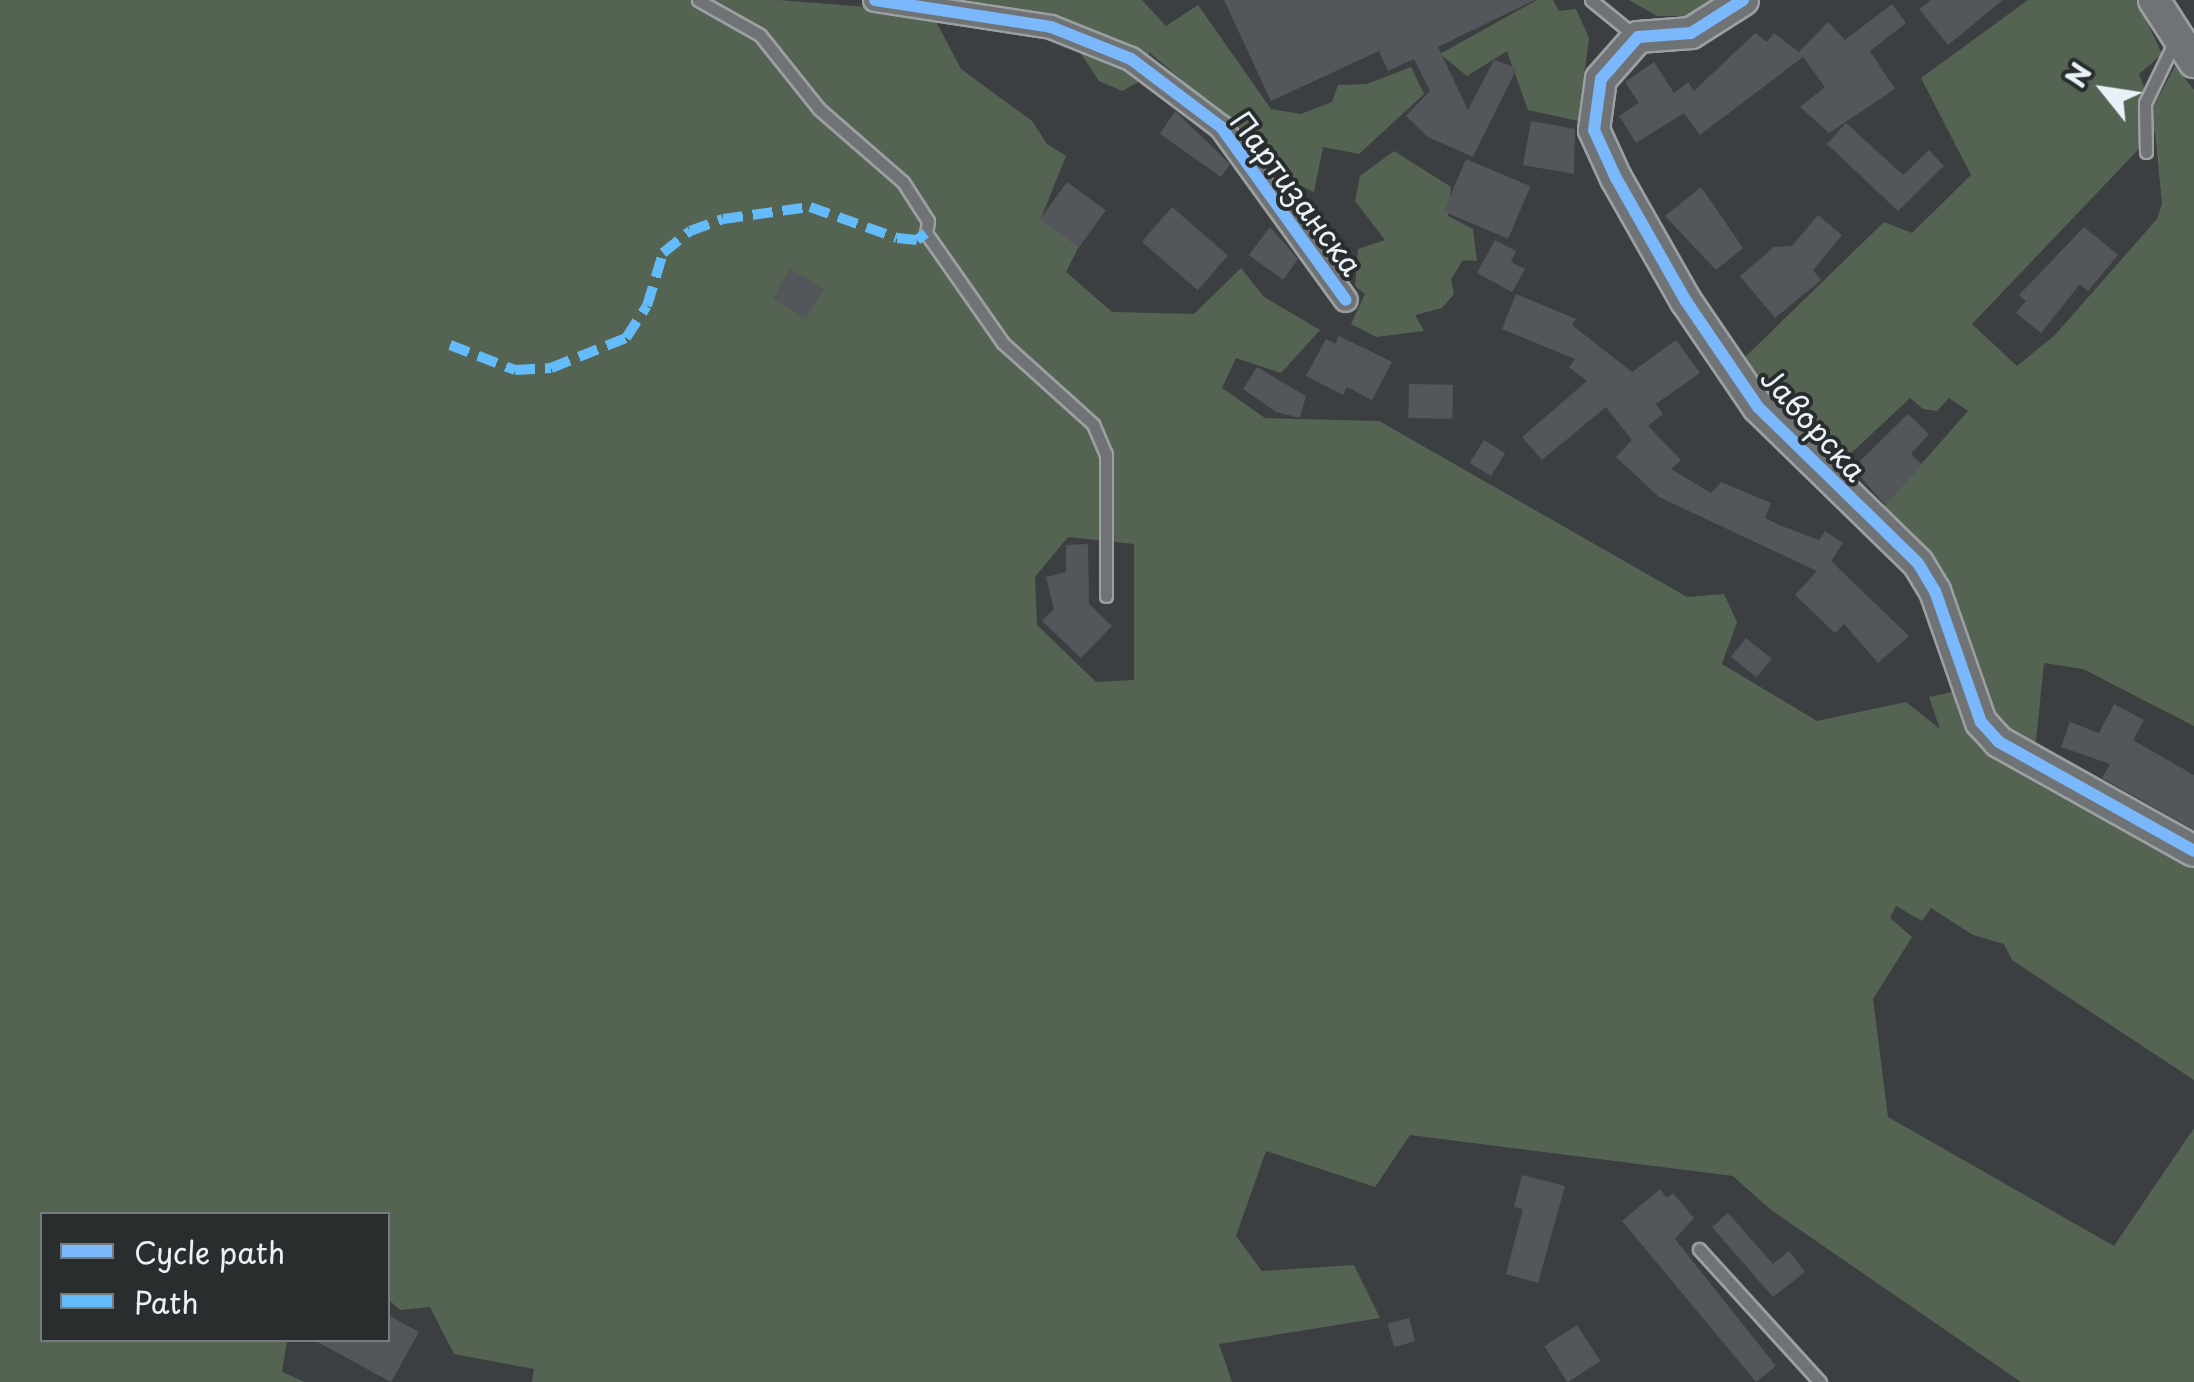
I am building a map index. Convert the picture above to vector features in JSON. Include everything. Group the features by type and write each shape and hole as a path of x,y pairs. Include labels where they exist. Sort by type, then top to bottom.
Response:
{"street":[{"name":"Партизанска","path":"876,0 1051,27 1132,59 1221,126 1346,300"},
{"path":"1638,38 1691,33 1743,0"},
{"path":"2154,0 2185,50"},
{"name":"Јаворска","path":"1638,38 1601,79 1594,130 1686,302 1758,407 1918,564 1936,591 1981,722 2000,742 2194,851"}],"lane":[{"path":"698,0 760,35 820,109 903,182 928,221 926,232 1003,343 1093,424 1106,454 1106,596"},
{"path":"1591,0 1638,38"},
{"path":"2146,152 2145,103 2185,50"},
{"path":"1699,1249 1820,1382"}],"green space":[{"path":"0,0 778,0 931,12 961,69 1032,121 1047,144 1066,156 1041,218 1079,246 1066,272 1112,312 1194,314 1241,268 1264,297 1320,330 1281,373 1236,358 1222,388 1265,418 1379,421 1687,597 1724,594 1737,622 1722,664 1817,721 1906,702 1940,729 1929,697 1956,691 1972,732 1997,761 2163,841 2194,868 2194,1080 2012,960 2004,944 1973,935 1931,908 1922,921 1896,906 1890,918 1912,937 1873,999 1888,1117 2114,1246 2194,1128 2194,1382 2021,1382 1771,1210 1733,1176 1410,1135 1375,1187 1266,1151 1236,1236 1262,1271 1354,1265 1380,1318 1219,1344 1232,1382 532,1382 534,1369 454,1354 430,1307 400,1310 390,1301 390,1212 40,1212 40,1342 287,1342 282,1372 305,1382 0,1382","holes":["1068,537 1134,544 1134,680 1096,682 1037,625 1035,577"]},
{"path":"896,0 1142,0 1166,26 1198,5 1271,109 1301,114 1332,102 1338,85 1367,84 1411,67 1424,94 1359,154 1323,147 1314,192 1254,165 1231,122 1149,52 1144,79 1122,91 1099,81 1075,45 1092,33"},
{"path":"1537,0 1553,0 1559,11 1576,9 1589,38 1578,121 1528,110 1507,51 1467,76 1440,54"},
{"path":"1629,0 1722,0 1694,16 1657,16"},
{"path":"2028,0 2137,0 2162,54 2139,74 2152,109 2175,66 2194,90 2194,726 2083,669 2044,663 2035,750 2001,727 1879,512 1968,411 1949,398 1937,411 1923,409 1910,398 1831,472 1737,365 1884,222 1912,233 1971,175 1921,78","holes":["2155,132 2162,204 2157,219 2055,335 2017,366 1972,324"]},
{"path":"1394,151 1451,187 1448,216 1473,229 1477,261 1463,260 1451,279 1454,294 1442,308 1415,315 1424,331 1376,337 1351,324 1365,294 1355,286 1358,249 1385,240 1355,201 1360,176"}],"building":[{"path":"1224,0 1535,0 1438,47 1468,110 1494,60 1517,68 1473,157 1428,137 1406,116 1430,91 1414,59 1388,71 1379,51 1271,101"},
{"path":"1931,0 2003,0 1948,45 1919,9"},
{"path":"1892,4 1906,23 1870,51 1895,89 1829,133 1800,107 1825,87 1803,57 1700,135 1684,113 1636,143 1619,116 1639,103 1625,82 1654,62 1674,93 1688,82 1694,91 1755,33 1767,42 1774,33 1799,52 1828,22 1845,40"},
{"path":"1175,111 1230,164 1221,177 1160,134"},
{"path":"1531,121 1575,129 1574,174 1523,165"},
{"path":"1846,123 1903,175 1929,150 1944,166 1898,211 1827,144"},
{"path":"1466,159 1530,186 1508,239 1444,211"},
{"path":"1067,182 1106,210 1079,247 1040,219"},
{"path":"1701,187 1743,248 1716,270 1665,216"},
{"path":"1172,207 1228,256 1198,290 1142,242"},
{"path":"1818,215 1842,235 1813,270 1821,280 1775,318 1740,276 1774,247 1792,246"},
{"path":"1270,227 1298,259 1283,280 1249,255"},
{"path":"2084,227 2118,255 2088,291 2080,284 2041,333 2016,313 2026,301 2019,295"},
{"path":"1495,240 1516,251 1511,262 1525,269 1512,292 1477,273"},
{"path":"790,269 824,289 806,319 772,299"},
{"path":"1516,294 1576,319 1572,325 1632,372 1676,340 1700,373 1656,404 1663,414 1648,426 1681,460 1671,469 1711,493 1721,482 1771,503 1765,518 1779,525 1819,540 1825,531 1843,543 1831,561 1909,636 1878,663 1844,624 1835,633 1795,595 1817,571 1659,497 1616,457 1632,440 1606,407 1542,460 1522,437 1587,381 1569,367 1575,359 1502,329"},
{"path":"1339,336 1392,362 1372,400 1347,387 1343,395 1306,376 1326,339 1335,344"},
{"path":"1257,367 1306,396 1300,418 1276,412 1243,389"},
{"path":"1409,384 1453,385 1452,419 1408,418"},
{"path":"1908,414 1929,434 1911,454 1922,465 1885,505 1853,468"},
{"path":"1484,440 1505,453 1491,476 1470,463"},
{"path":"1088,544 1089,604 1112,626 1081,658 1042,621 1054,609 1046,577 1066,572 1066,545"},
{"path":"1746,638 1772,659 1757,677 1731,657"},
{"path":"2114,704 2144,720 2133,740 2194,775 2194,830 2102,778 2110,764 2061,747 2070,722 2099,733"},
{"path":"1522,1175 1565,1186 1538,1283 1506,1274 1523,1209 1514,1207"},
{"path":"1660,1189 1667,1198 1673,1193 1694,1218 1675,1239 1776,1366 1756,1382 1622,1221"},
{"path":"1728,1213 1773,1264 1789,1251 1805,1272 1773,1297 1712,1227"},
{"path":"390,1316 419,1332 391,1382 318,1342 390,1342"},
{"path":"1409,1318 1415,1341 1394,1347 1388,1324"},
{"path":"1577,1325 1600,1361 1568,1382 1544,1346"}],"marked path":[{"path":"450,345 515,370 551,368 626,338 647,306 663,253 690,231 723,219 810,207 897,238 917,240 926,233"}],"cycle path":[{"path":"875,0 1051,27 1131,59 1221,127 1346,300"},
{"path":"1743,0 1691,33 1638,37 1601,79 1594,130 1616,178 1686,301 1758,407 1918,563 1935,591 1981,722 1999,742 2194,851"}]}
